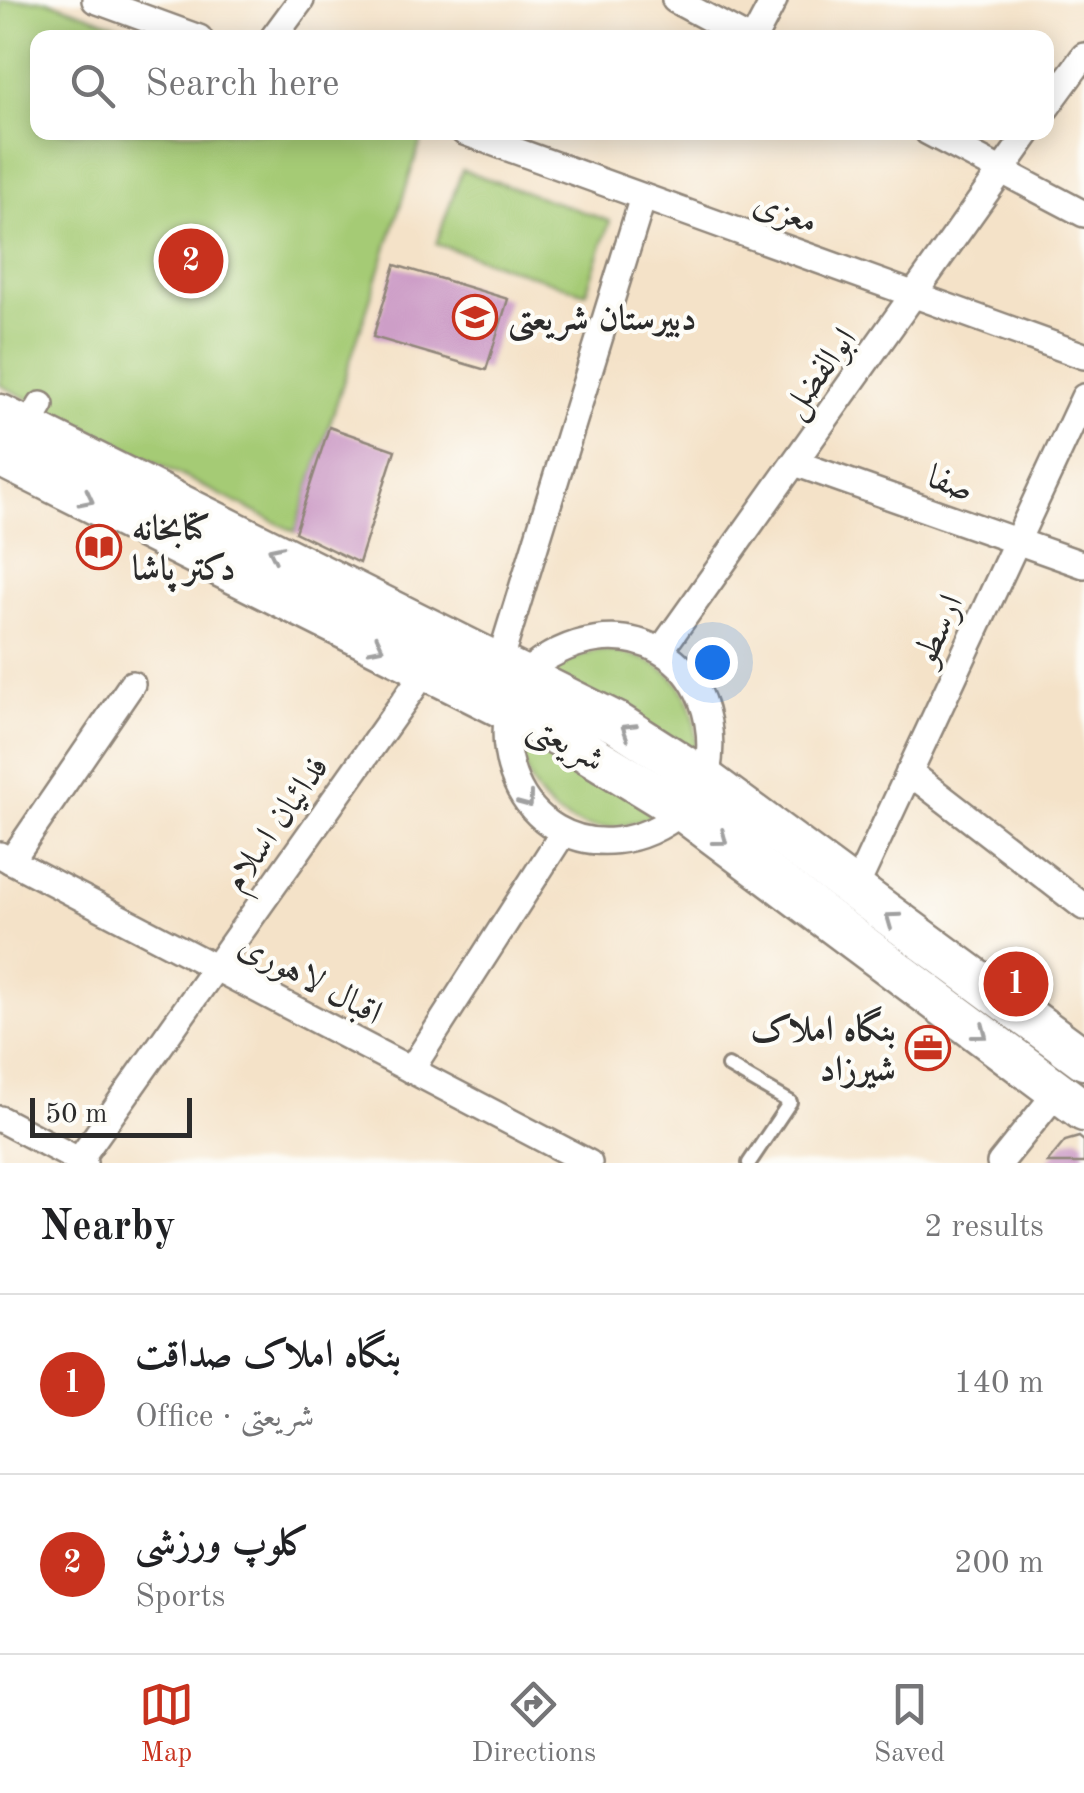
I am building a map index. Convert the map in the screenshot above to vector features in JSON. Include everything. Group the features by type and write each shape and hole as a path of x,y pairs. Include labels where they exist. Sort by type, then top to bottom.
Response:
{"main road":[{"name":"شریعتی","path":"13,440 426,670 510,682"},
{"name":"شریعتی","path":"13,440 510,682 596,756 694,796 854,891 1084,1059"},
{"name":"شریعتی","path":"694,796 1071,1101"}],"street":[{"path":"95,0 177,30"},
{"path":"279,30 301,0"},
{"path":"676,0 734,30"},
{"path":"755,30 774,0"},
{"path":"1054,97 1084,56"},
{"name":"معزی","path":"486,140 1084,356"},
{"path":"943,140 1084,214"},
{"name":"ابوالفضل","path":"661,650 917,295 1023,140"},
{"path":"510,682 560,647 581,639 621,638 661,650 694,683 706,702 711,725 694,796 638,839 612,842 564,833 524,800 510,775 505,753 510,682 642,197"},
{"name":"ارسطو","path":"854,891 1084,397"},
{"name":"صفا","path":"795,463 1084,565"},
{"name":"فدائیان اسلام","path":"80,1162 426,670"},
{"path":"6,858 132,684"},
{"path":"909,772 1084,907"},
{"path":"411,1070 564,833"},
{"name":"اقبال لاهوری","path":"6,858 589,1163"},
{"path":"1000,1163 1071,1101"},
{"path":"0,1119 80,1162"}],"lane":[{"path":"728,1066 790,1102 749,1163"}],"green space":[{"path":"0,0 47,0 130,30 30,30 30,140 421,140 295,532 0,385"},
{"path":"462,170 610,221 586,293 436,244"},
{"path":"598,650 645,659 676,681 693,716 695,763 546,674 563,662"},
{"path":"518,725 665,810 636,822 609,827 585,825 563,817 545,802 531,782"}],"building":[{"path":"395,265 508,299 486,370 373,337"},
{"path":"329,427 395,450 359,563 295,532"},
{"path":"1079,1137 1084,1141 1084,1163 1047,1163 1065,1141"}],"place":[{"name":"کلوپ ورزشی","path":"191,261"},
{"name":"دبیرستان شریعتی","path":"475,317"},
{"name":"کتابخانه دکتر پاشا","path":"99,547"},
{"name":"بنگاه املاک صداقت","path":"1016,984"},
{"name":"بنگاه املاک شیرزاد","path":"928,1048"}]}
